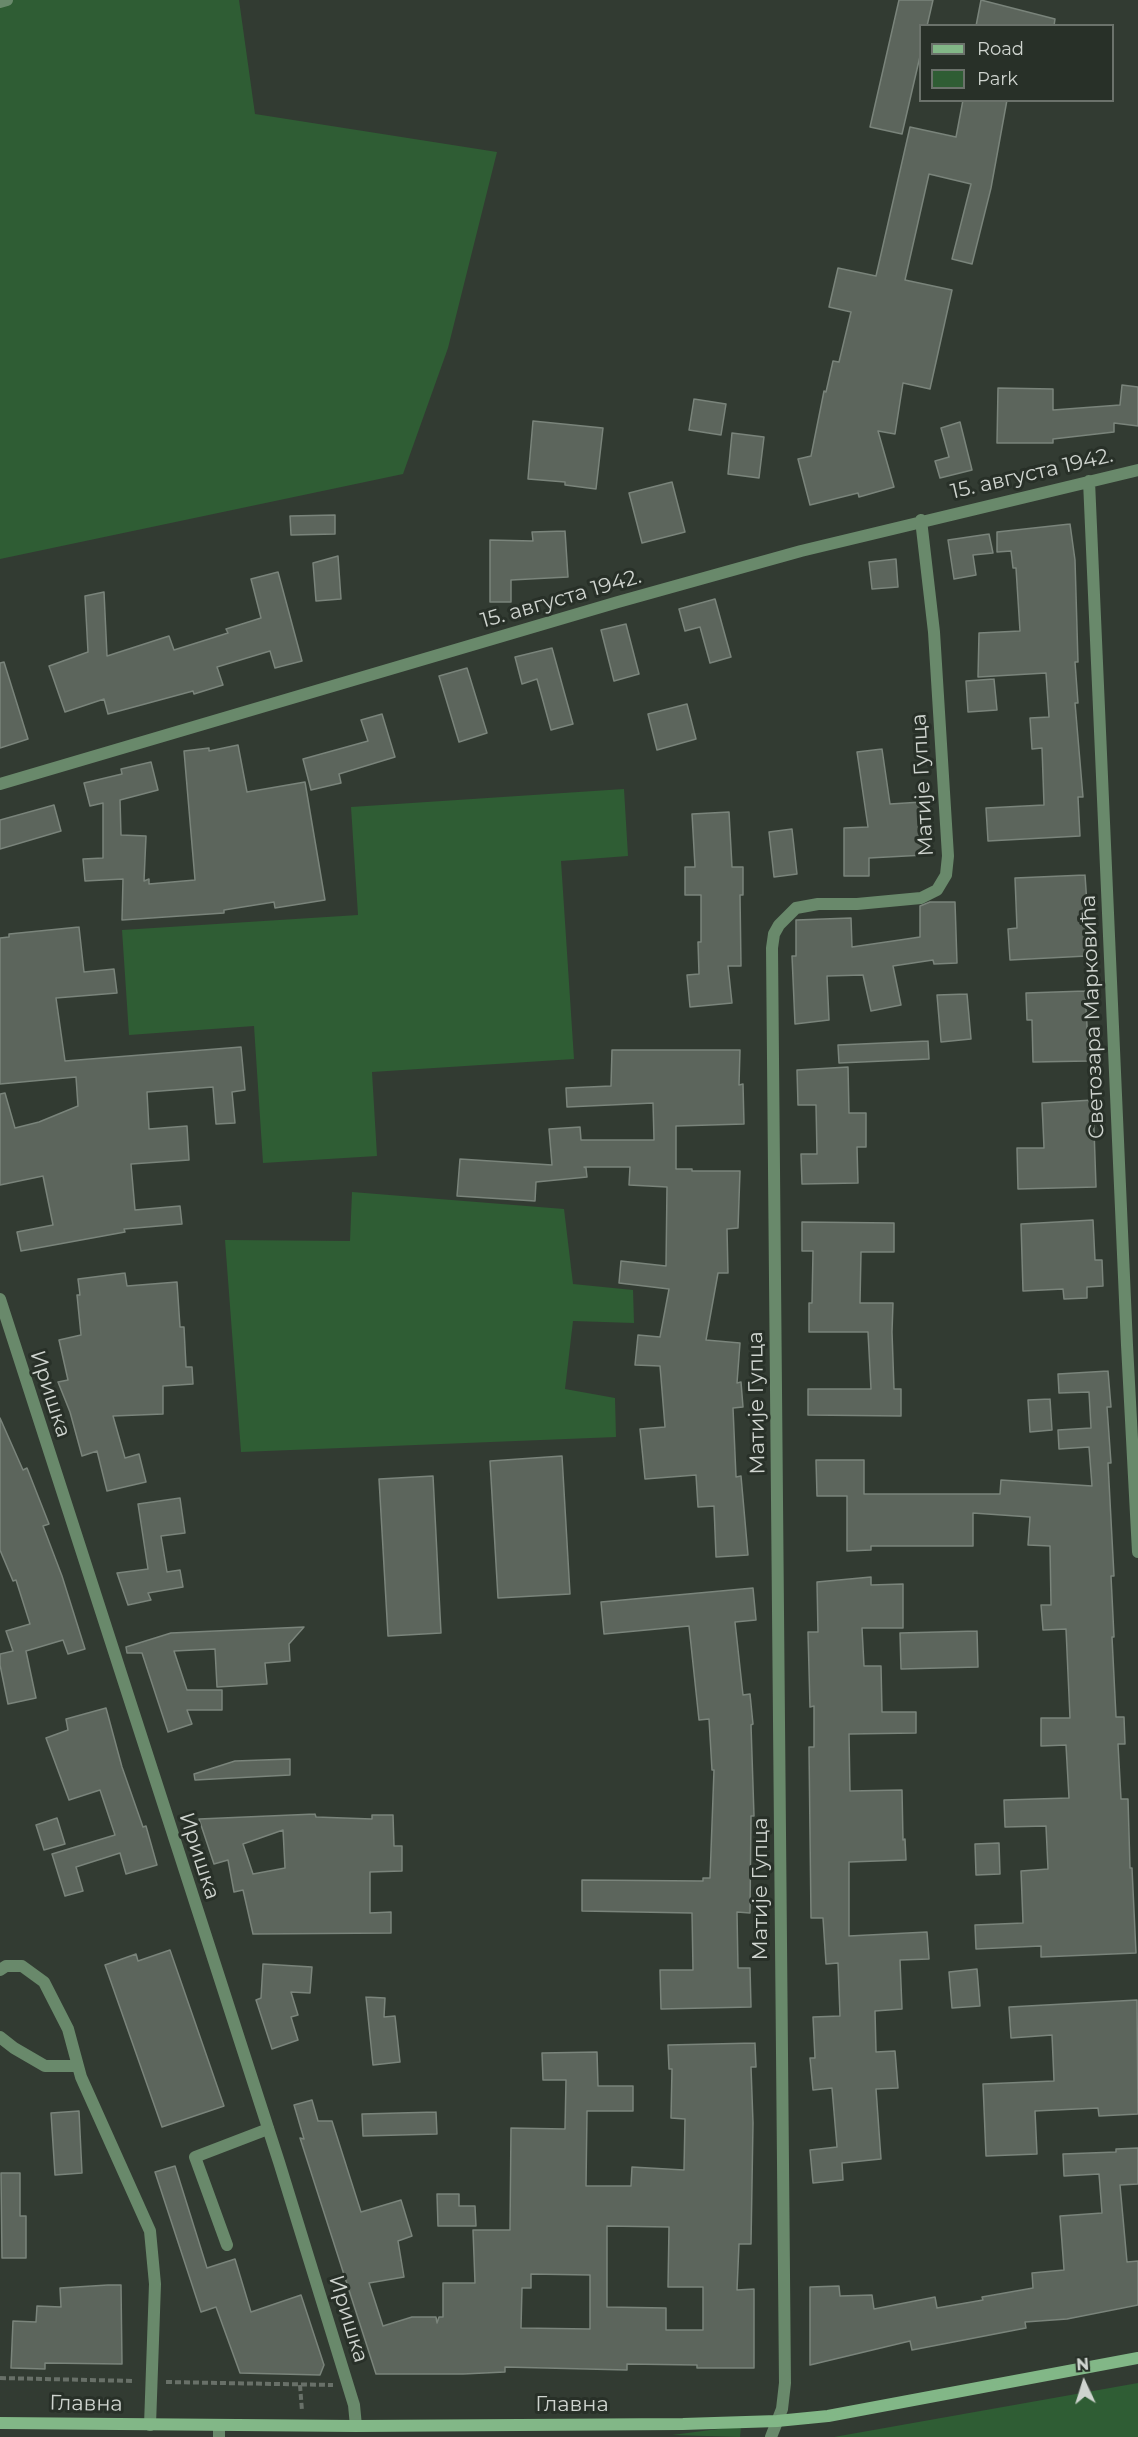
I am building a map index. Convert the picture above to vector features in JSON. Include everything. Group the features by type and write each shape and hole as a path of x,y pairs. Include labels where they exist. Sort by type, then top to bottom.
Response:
{"main road":[{"name":"Главна","path":"0,2423 150,2425 219,2431 356,2426 683,2424 777,2421 828,2416 1138,2358"}],"street":[{"path":"0,2 7,0"},
{"name":"15. августа 1942.","path":"0,784 618,602 801,551 921,520 1138,470"},
{"name":"Светозара Марковића","path":"1089,481 1138,1552"},
{"name":"Матије Гупца","path":"771,2437 783,2404 785,2383 772,948 774,934 779,925 796,908 818,904 857,904 921,898 937,890 946,875 948,856 934,632 921,520"},
{"name":"Иришка","path":"0,1299 268,2129 354,2405 356,2426"},
{"path":"0,1970 6,1966 22,1966 44,1982 68,2029 78,2066 150,2231 155,2284 150,2425"},
{"path":"0,2037 45,2066 78,2066"},
{"path":"227,2245 195,2157 268,2129"}],"path":[{"path":"0,2378 348,2385"}],"green space":[{"path":"0,0 239,0 255,114 497,152 448,348 403,474 0,559"},
{"path":"624,789 628,856 561,861 574,1059 372,1072 377,1156 263,1163 254,1026 129,1035 122,930 358,915 351,807"},
{"path":"352,1192 564,1209 573,1284 633,1290 634,1323 573,1321 565,1389 615,1398 616,1437 241,1452 225,1240 350,1241"},
{"path":"1138,2383 1138,2437 834,2437"},
{"path":"741,2426 740,2437 672,2435"}],"building":[{"path":"899,0 933,0 927,24 919,24 919,61 902,134 870,127"},
{"path":"981,0 1055,19 1054,24 976,24"},
{"path":"963,102 1007,102 991,188 972,264 952,259 971,184 929,174 905,280 952,290 930,389 903,383 895,434 878,431 894,487 859,497 858,493 810,505 798,459 811,456 824,391 826,392 833,361 839,362 851,312 829,307 838,268 876,276 910,127 956,137"},
{"path":"1122,385 1138,387 1138,426 1114,423 1114,432 1053,439 1053,443 997,443 998,388 1053,389 1053,410 1120,405"},
{"path":"694,399 726,404 721,435 689,430"},
{"path":"533,421 603,428 596,489 565,485 565,482 528,479"},
{"path":"960,422 972,470 940,478 935,461 949,457 941,428"},
{"path":"732,433 764,437 759,478 728,474"},
{"path":"672,482 685,532 642,543 629,493"},
{"path":"335,515 335,534 291,535 290,516"},
{"path":"1070,524 1075,560 1078,662 1075,662 1078,703 1075,703 1083,797 1078,797 1080,836 988,841 986,808 1044,805 1042,748 1032,749 1030,718 1049,717 1046,673 978,677 979,633 1020,631 1016,568 1013,568 1011,551 997,552 997,532"},
{"path":"565,531 568,577 511,580 511,602 490,602 490,540 533,541 532,532"},
{"path":"989,534 993,553 973,555 976,575 954,579 948,540"},
{"path":"338,556 341,599 316,601 313,563"},
{"path":"896,559 898,587 872,589 869,562"},
{"path":"278,572 302,661 275,668 270,651 217,667 223,685 194,694 193,691 108,714 104,699 65,712 49,666 88,652 85,596 104,592 107,656 169,636 174,650 228,633 226,629 261,618 251,579"},
{"path":"715,599 731,657 710,663 700,627 685,631 679,609"},
{"path":"626,624 639,674 614,681 601,630"},
{"path":"552,648 573,724 551,730 537,679 522,684 515,657"},
{"path":"4,662 28,739 0,748 0,663"},
{"path":"467,668 487,733 459,742 439,676"},
{"path":"994,679 997,710 968,712 966,681"},
{"path":"687,704 696,739 657,750 648,714"},
{"path":"382,714 395,757 339,774 341,783 311,790 303,759 368,741 361,720"},
{"path":"238,745 247,792 305,782 325,900 275,908 274,902 224,910 224,913 122,920 123,879 85,881 83,859 103,858 103,803 90,806 84,783 122,774 121,769 151,762 158,790 120,800 121,835 146,836 144,881 149,879 149,884 195,880 184,751 209,748 209,751"},
{"path":"882,749 890,804 922,802 925,855 869,858 869,876 844,876 844,828 868,827 857,752"},
{"path":"54,805 61,831 0,849 0,820"},
{"path":"729,812 732,867 743,867 743,895 740,895 741,966 728,966 732,1003 690,1007 687,975 699,974 698,942 701,942 701,895 685,895 685,867 695,867 692,814"},
{"path":"792,829 797,874 774,877 769,832"},
{"path":"1085,875 1087,956 1010,960 1008,929 1017,928 1015,878"},
{"path":"930,902 955,902 957,963 934,964 933,960 893,966 901,1005 871,1011 863,975 827,976 829,1020 795,1024 792,956 796,956 796,920 851,918 852,947 920,937 920,906"},
{"path":"79,927 84,972 114,969 117,993 56,998 65,1061 241,1047 245,1090 232,1092 235,1123 216,1124 213,1087 147,1092 149,1129 187,1126 189,1160 131,1164 135,1210 180,1206 182,1224 124,1229 125,1232 21,1251 17,1232 53,1225 43,1176 0,1185 0,1094 5,1093 15,1128 39,1122 78,1106 76,1077 0,1084 0,938 9,937 9,934"},
{"path":"1085,991 1089,1061 1033,1062 1032,1020 1027,1020 1026,993"},
{"path":"967,994 971,1039 941,1042 937,995"},
{"path":"928,1041 929,1059 839,1063 838,1045"},
{"path":"612,1050 740,1050 739,1085 743,1084 744,1124 676,1126 676,1169 740,1171 738,1228 727,1229 728,1273 718,1273 706,1340 740,1343 737,1383 741,1382 743,1407 733,1408 736,1477 741,1476 748,1555 716,1557 714,1506 698,1507 696,1475 645,1479 640,1429 665,1427 660,1366 635,1365 638,1335 660,1337 669,1289 619,1283 621,1261 666,1266 667,1187 629,1185 630,1167 584,1167 587,1177 536,1182 535,1201 457,1196 460,1159 552,1165 549,1129 580,1127 581,1140 654,1140 653,1103 567,1107 566,1088 611,1086"},
{"path":"848,1067 849,1113 866,1113 866,1147 857,1147 858,1183 802,1184 801,1154 817,1154 816,1105 798,1105 797,1070"},
{"path":"1093,1100 1096,1187 1018,1189 1017,1148 1044,1148 1042,1103"},
{"path":"1093,1220 1095,1260 1102,1260 1103,1286 1087,1287 1087,1298 1064,1299 1063,1289 1023,1291 1021,1224"},
{"path":"802,1222 894,1223 894,1252 861,1252 860,1303 893,1303 894,1389 901,1389 901,1416 808,1415 808,1389 871,1389 868,1332 809,1332 813,1251 802,1251"},
{"path":"125,1273 127,1286 177,1282 180,1327 184,1327 186,1367 192,1367 193,1384 163,1386 163,1414 113,1416 125,1458 139,1454 146,1482 107,1491 97,1451 82,1456 70,1412 58,1382 68,1380 59,1340 81,1335 77,1295 80,1295 78,1279"},
{"path":"1108,1371 1111,1407 1107,1407 1111,1463 1108,1463 1114,1576 1111,1576 1114,1637 1112,1637 1116,1717 1124,1717 1125,1744 1118,1744 1121,1799 1128,1799 1136,1953 1041,1957 1041,1946 976,1949 975,1925 1023,1923 1021,1871 1048,1869 1046,1826 1005,1827 1004,1800 1069,1798 1066,1745 1041,1746 1041,1718 1070,1718 1066,1629 1043,1630 1041,1605 1051,1605 1050,1546 1028,1545 1030,1517 973,1513 973,1546 871,1546 871,1550 847,1551 847,1496 817,1496 816,1460 864,1460 864,1494 1000,1494 1001,1480 1092,1486 1089,1447 1059,1449 1058,1430 1091,1428 1089,1392 1059,1393 1058,1374"},
{"path":"1050,1399 1052,1430 1030,1432 1028,1400"},
{"path":"0,1418 23,1470 27,1468 49,1524 43,1526 62,1576 85,1649 68,1654 63,1640 26,1651 36,1698 8,1704 0,1665 0,1654 13,1651 6,1631 30,1624 16,1580 13,1581 0,1550"},
{"path":"562,1456 570,1594 498,1598 490,1461"},
{"path":"433,1476 441,1633 388,1636 379,1479"},
{"path":"180,1498 185,1533 161,1536 167,1572 180,1570 183,1587 148,1593 151,1600 128,1605 117,1573 148,1569 138,1504"},
{"path":"871,1577 871,1585 903,1584 903,1628 862,1628 864,1666 881,1666 882,1712 916,1712 916,1733 849,1734 850,1791 902,1790 903,1840 905,1839 906,1860 849,1862 849,1936 927,1932 929,1959 900,1960 902,2009 875,2011 876,2052 895,2051 898,2088 876,2089 881,2159 842,2163 843,2180 813,2183 810,2150 837,2147 832,2088 813,2090 810,2058 815,2058 813,2017 840,2016 838,1963 826,1964 823,1918 811,1918 809,1747 814,1747 814,1706 810,1707 808,1632 818,1632 817,1582"},
{"path":"753,1588 756,1620 735,1622 743,1695 750,1694 753,1724 751,1725 754,1816 751,1816 750,1913 737,1912 738,1968 750,1968 751,2007 661,2009 660,1970 693,1970 692,1913 582,1911 582,1880 703,1881 703,1878 710,1878 714,1770 712,1770 709,1719 699,1720 689,1626 604,1634 601,1602"},
{"path":"304,1627 289,1644 290,1661 265,1663 267,1684 217,1687 215,1649 174,1651 187,1690 222,1690 222,1710 187,1710 192,1724 168,1732 142,1653 127,1653 126,1647 171,1633"},
{"path":"977,1631 978,1667 901,1669 900,1633"},
{"path":"106,1708 122,1767 143,1827 146,1826 157,1865 126,1874 120,1853 76,1867 83,1891 65,1896 52,1854 115,1835 100,1790 69,1800 46,1738 68,1730 66,1719"},
{"path":"290,1759 290,1775 195,1780 194,1774 235,1761"},
{"path":"315,1814 316,1817 372,1819 372,1815 393,1815 394,1846 402,1846 402,1871 370,1872 370,1913 391,1912 391,1933 253,1934 243,1890 234,1892 228,1860 214,1864 199,1819","holes":["283,1830 285,1868 253,1874 243,1844"]},
{"path":"57,1818 65,1844 44,1850 36,1825"},
{"path":"999,1843 1000,1874 976,1875 975,1844"},
{"path":"170,1950 224,2106 162,2127 105,1965 136,1954 138,1961"},
{"path":"263,1964 312,1967 310,1993 291,1992 298,2015 291,2017 298,2040 272,2049 256,2000 261,1998"},
{"path":"977,1969 980,2006 952,2008 949,1972"},
{"path":"366,1997 385,1998 384,2017 395,2016 400,2062 373,2065"},
{"path":"1137,2000 1138,2114 1099,2116 1098,2108 1035,2111 1037,2154 986,2156 983,2084 1054,2081 1052,2035 1011,2038 1009,2007"},
{"path":"755,2043 756,2067 751,2067 753,2123 751,2244 739,2244 737,2290 754,2289 754,2368 627,2364 627,2370 505,2367 505,2372 376,2374 300,2138 304,2139 294,2105 312,2100 318,2121 332,2121 361,2212 401,2200 412,2236 398,2241 404,2277 369,2283 383,2326 412,2317 436,2317 437,2323 439,2317 443,2317 443,2283 475,2283 473,2230 510,2230 511,2128 565,2129 566,2080 543,2080 542,2053 597,2052 598,2086 633,2086 633,2111 587,2111 586,2186 631,2186 632,2167 684,2170 685,2119 671,2118 672,2069 669,2069 668,2045","holes":["607,2226 669,2227 668,2287 703,2287 703,2330 666,2330 666,2308 607,2307","531,2274 590,2275 590,2329 521,2328 522,2288 531,2288"]},
{"path":"79,2111 82,2173 55,2175 51,2113"},
{"path":"436,2112 437,2134 363,2136 362,2114"},
{"path":"1138,2148 1138,2184 1120,2185 1127,2262 1138,2261 1138,2305 1067,2319 1025,2322 1026,2328 912,2350 910,2341 810,2365 810,2287 839,2286 840,2296 872,2295 874,2309 935,2297 937,2308 1033,2288 1032,2273 1064,2270 1060,2216 1102,2213 1099,2174 1064,2176 1063,2154 1116,2152 1116,2149"},
{"path":"175,2166 207,2268 235,2259 251,2312 301,2295 324,2365 320,2375 240,2373 216,2307 201,2312 155,2172"},
{"path":"1,2173 20,2173 20,2216 26,2216 26,2258 2,2258"},
{"path":"437,2194 459,2194 459,2206 475,2206 476,2226 438,2226"},
{"path":"121,2285 122,2364 45,2363 45,2369 11,2368 13,2321 36,2322 37,2306 61,2307 60,2288"}]}
